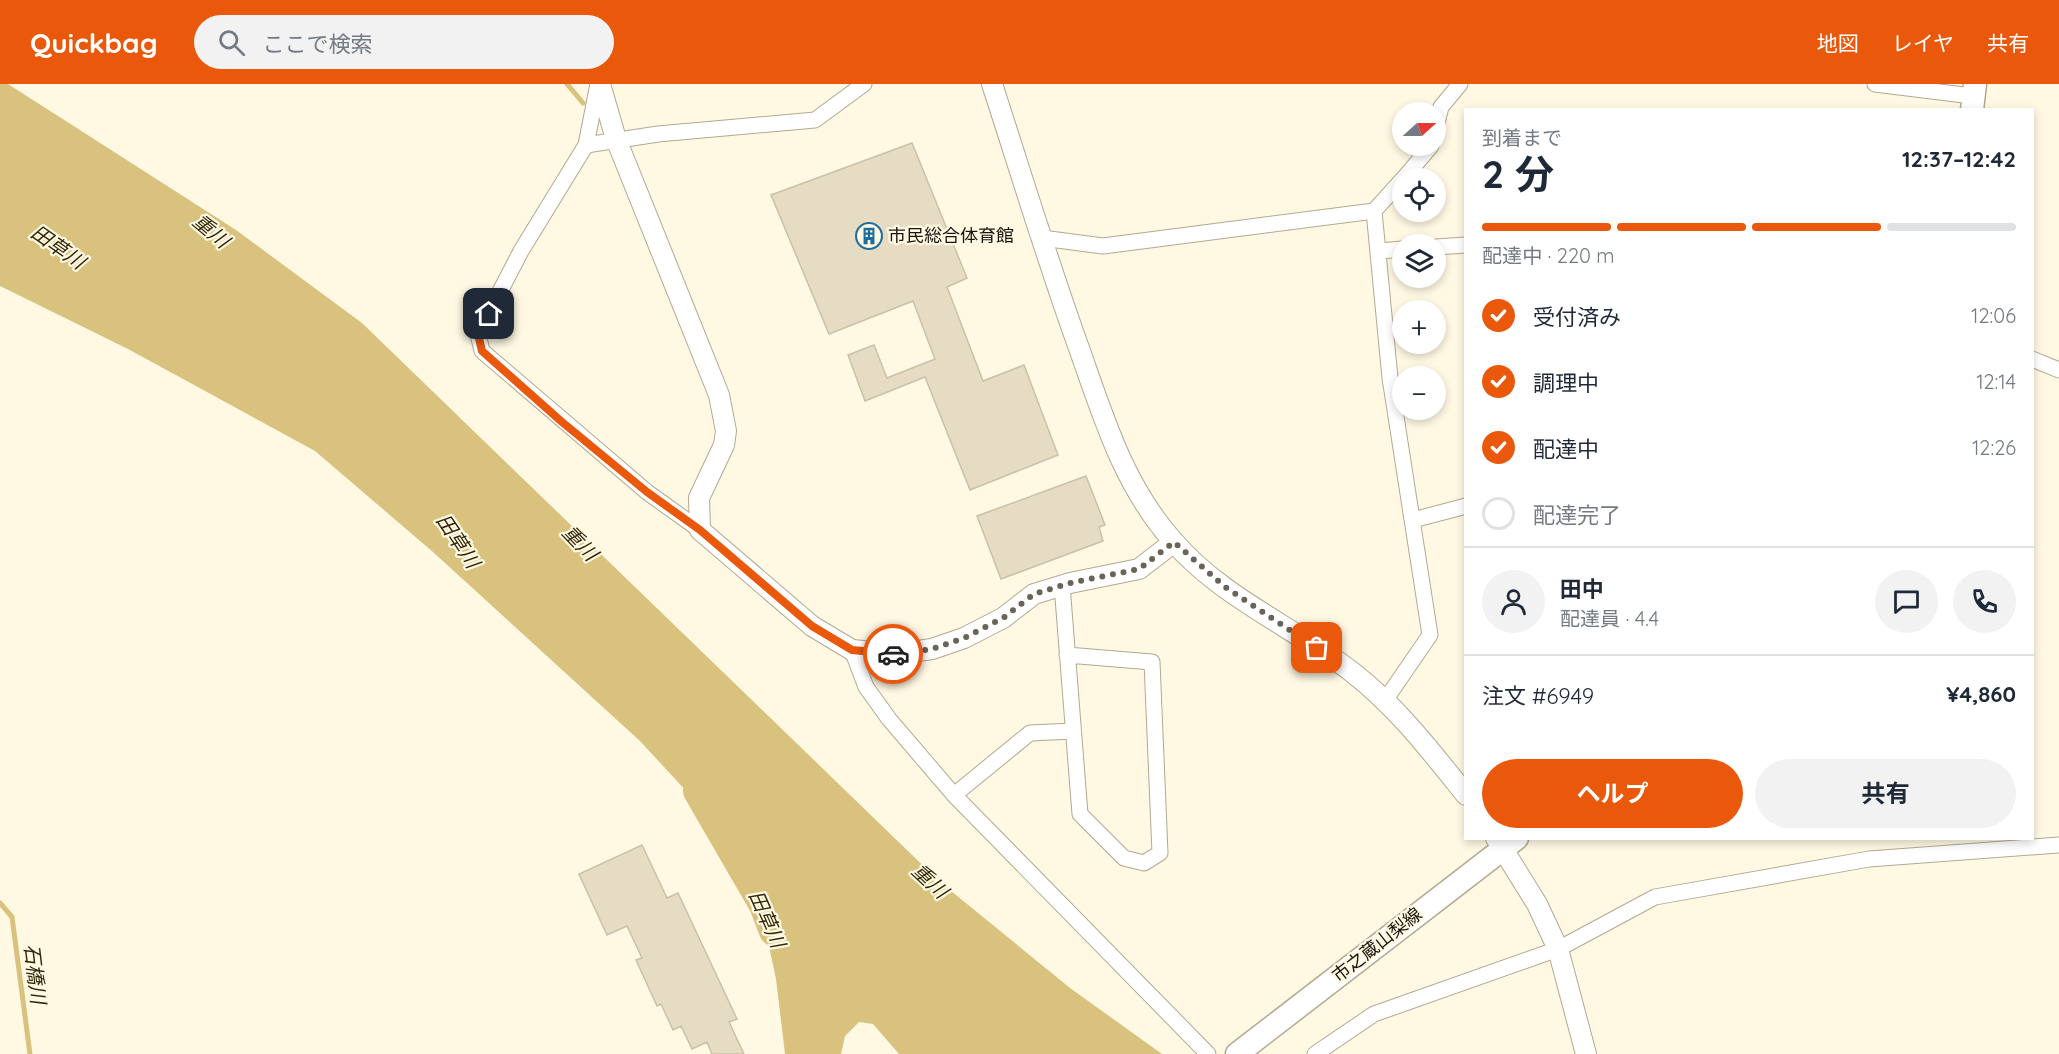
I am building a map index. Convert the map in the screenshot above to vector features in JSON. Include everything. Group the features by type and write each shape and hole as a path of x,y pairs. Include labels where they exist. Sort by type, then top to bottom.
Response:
{"main road":[{"name":"市之蔵山梨線","path":"1237,1054 1505,842"}],"street":[{"path":"599,84 616,139 719,394 726,438 699,498 700,530"},
{"path":"599,84 586,145 521,251 478,334 482,351 647,492 700,530 812,626 852,650 897,654 932,649 964,638 1003,618 1034,594 1062,585 1139,569 1174,542"},
{"path":"586,145 616,139 815,120 864,84"},
{"path":"992,84 1042,238 1121,465 1137,496 1174,542 1225,587 1350,670 1386,699 1420,736 1464,792"},
{"path":"1444,102 1460,84"},
{"path":"1875,84 1973,96"},
{"path":"1412,168 1423,156"},
{"path":"1042,238 1102,246 1374,211 1392,191"},
{"path":"1374,211 1380,251 1381,306 1430,635 1386,699"},
{"path":"1446,246 1464,245"},
{"path":"1380,251 1392,250"},
{"path":"2034,360 2058,370"},
{"path":"1413,520 1464,507"},
{"path":"1062,585 1067,655 1080,814 1124,858 1144,863 1160,854 1152,662 1067,655"},
{"path":"852,650 866,687 877,703 954,795 1208,1054"},
{"path":"954,795 1030,734 1073,731"},
{"path":"1505,842 1558,949 1586,1054"},
{"path":"1315,1054 1374,1014 1558,949 1655,897 1869,859 2059,844"}],"water":[{"name":"重川","path":"0,84 8,84 236,230 362,323 940,882 1070,988 1162,1054 899,1054 873,1024 859,1022 845,1036 841,1054 785,1054 776,979 751,861 640,741 433,552 315,451 128,349 0,286"}],"building":[{"path":"912,143 967,278 947,287 983,381 1024,365 1058,455 970,490 925,377 865,401 848,355 874,345 887,378 935,359 913,301 829,334 771,195"},
{"path":"1086,476 1105,525 1099,527 1103,541 1001,579 977,516"},
{"path":"642,845 667,898 678,893 737,1019 729,1022 744,1054 712,1054 707,1042 692,1049 681,1026 673,1030 661,1004 657,1006 636,960 642,958 627,926 607,935 579,874"}],"waterway":[{"path":"567,84 583,103"},
{"name":"田草川","path":"698,791 764,905 774,931"},
{"name":"石橋川","path":"0,903 12,917 30,1054"}],"way so far":[{"path":"893,654 932,649 964,638 1003,618 1034,594 1070,583 1139,569 1174,542 1201,569 1225,587 1317,648"}],"place":[{"name":"市民総合体育館","path":"869,236"}],"route":[{"path":"489,314 478,334 482,351 562,422 647,492 700,530 812,626 852,650 893,654"}]}
